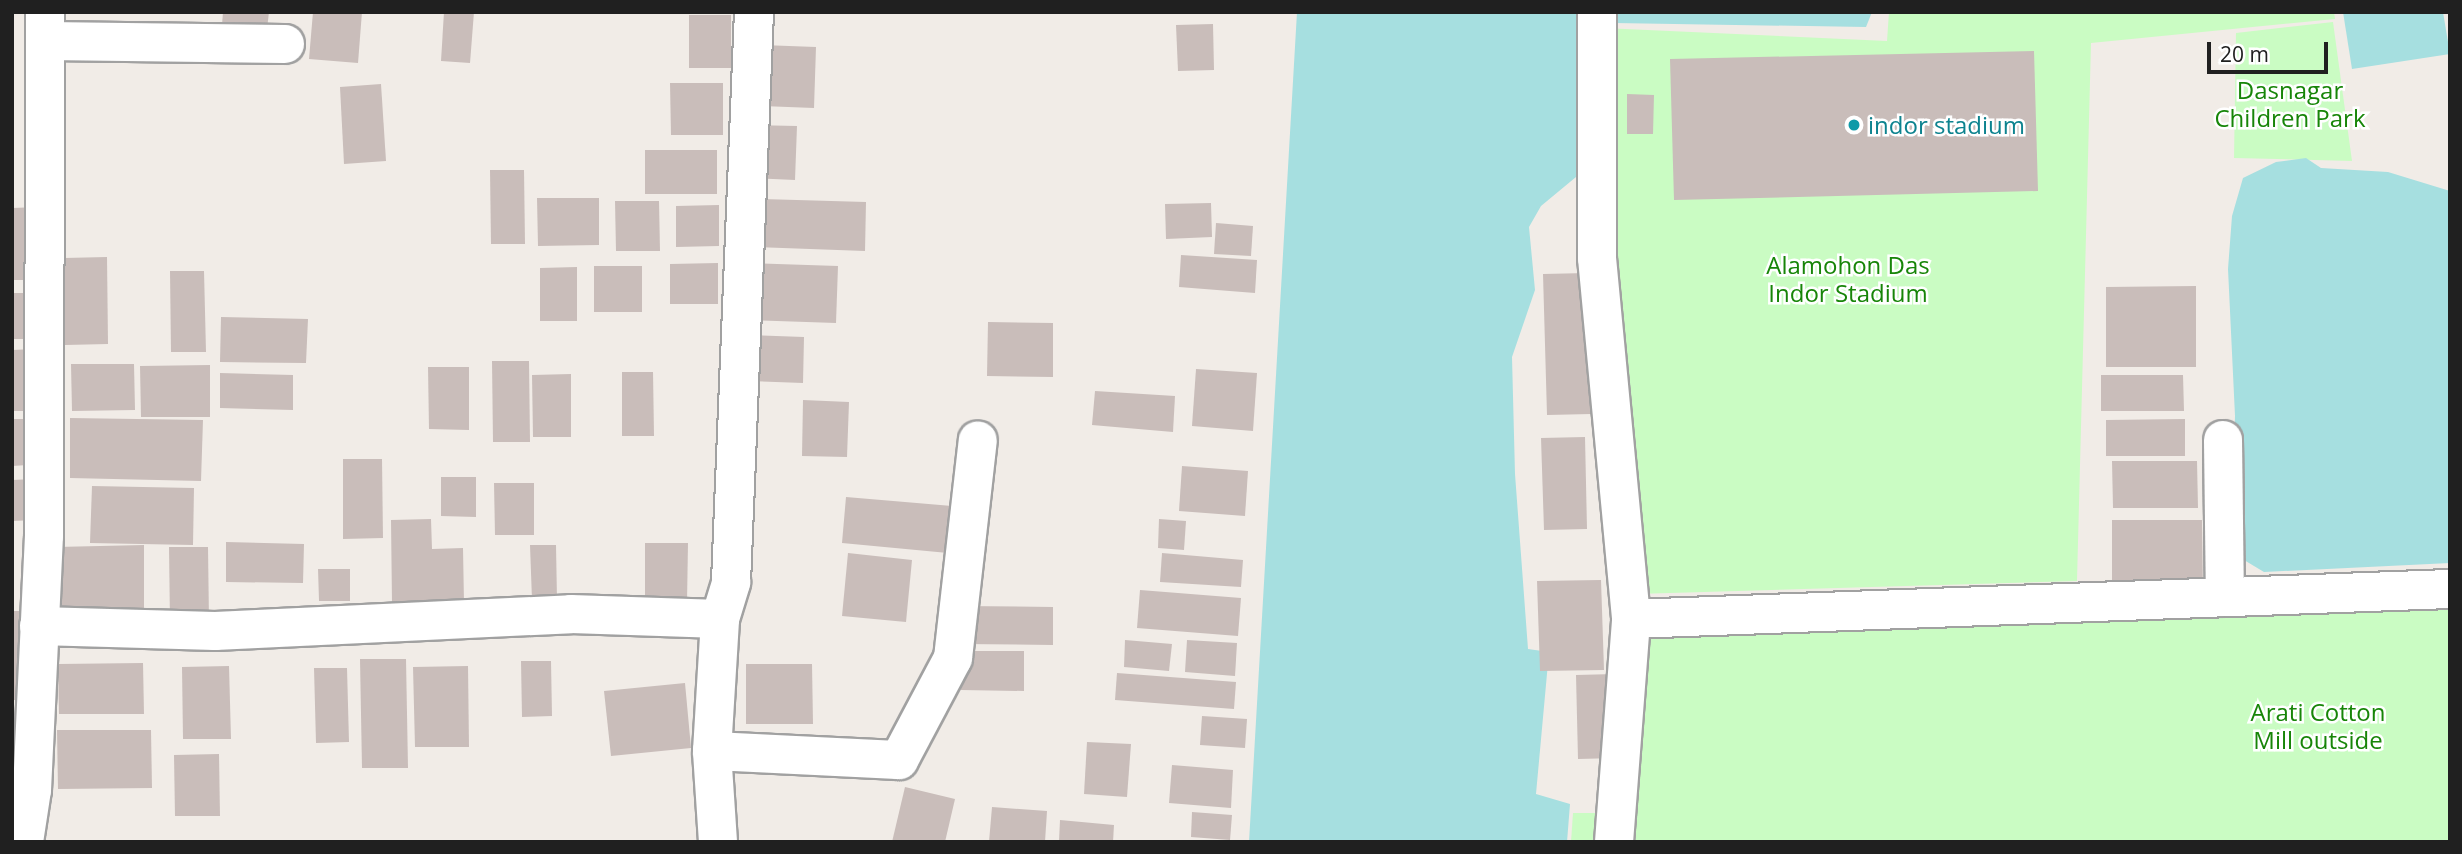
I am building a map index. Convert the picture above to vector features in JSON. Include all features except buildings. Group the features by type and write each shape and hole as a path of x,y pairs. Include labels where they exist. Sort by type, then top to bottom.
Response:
{"street":[{"path":"718,842 712,751 720,619 732,582 754,12"},
{"path":"1597,12 1597,258 1631,619 1614,842"},
{"path":"24,842 32,790 39,626 45,27 285,44"},
{"path":"712,751 899,760 953,658 978,440"},
{"path":"2223,440 2225,597"},
{"path":"1631,619 2450,589"},
{"path":"39,626 215,631 571,614 720,619"}],"green space":[{"name":"Alamohon Das Indor Stadium","path":"1889,12 2334,12 2335,19 2091,43 2077,581 1636,594 1603,200 1603,28 1887,41"},
{"name":"Dasnagar Children Park","path":"2333,22 2352,161 2234,158 2236,33"},
{"name":"Arati Cotton Mill outside","path":"2450,605 2450,842 1625,842 1636,631"},
{"path":"1573,813 1605,813 1603,842 1571,842"}],"water":[{"path":"1297,12 1577,12 1576,177 1541,206 1529,227 1535,290 1512,357 1515,474 1528,649 1549,652 1536,794 1570,804 1567,842 1249,842"},
{"path":"1615,12 1872,12 1866,27 1614,23"},
{"path":"2343,12 2443,12 2450,54 2352,69"},
{"path":"2306,158 2321,168 2388,172 2450,191 2450,563 2264,572 2244,560 2231,540 2235,416 2228,269 2232,216 2243,178 2276,162"}],"place":[{"name":"indor stadium","path":"1854,125"}]}
